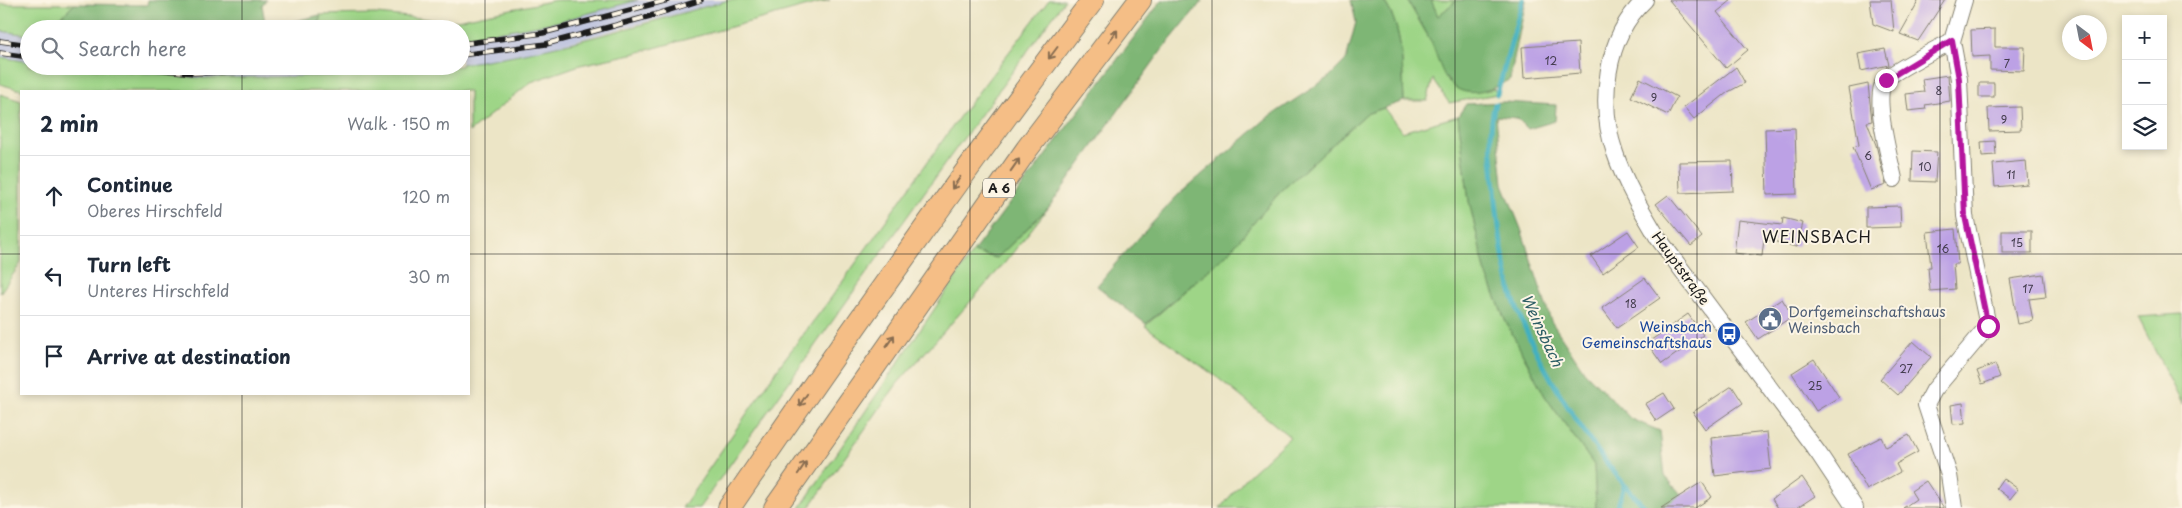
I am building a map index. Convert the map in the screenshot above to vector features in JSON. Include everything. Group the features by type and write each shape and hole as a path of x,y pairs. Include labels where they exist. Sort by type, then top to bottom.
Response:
{"highway":[{"name":"A 6","path":"729,508 831,360 998,126 1093,0"},
{"name":"A 6","path":"775,508 1027,149 1140,0"}],"street":[{"name":"Hauptstraße","path":"1645,0 1637,7 1621,32 1610,60 1606,89 1607,120 1614,153 1636,201 1658,238 1819,454 1855,508"},
{"path":"1954,508 1949,475 1926,405 1934,390 1988,326 1965,216 1959,79 1952,40 1964,0"},
{"path":"1894,180 1880,94 1886,80 1952,40"}],"shaded area":[{"path":"638,0 729,0 517,56 470,63 470,36 556,22"},
{"path":"0,31 20,34 20,60 0,57"},
{"path":"168,75 340,75 329,76 203,78"}],"green space":[{"path":"148,0 266,0 262,5 265,20 57,20 75,4 147,5"},
{"path":"556,0 638,0 556,22 470,36 470,20 457,20"},
{"path":"729,0 830,0 636,53 580,65 531,82 470,131 470,90 21,90 0,84 0,57 20,60 20,75 168,75 203,78 470,75 470,63 563,45"},
{"path":"1049,0 1065,0 944,165 699,508 682,508 783,361 831,298 960,116"},
{"path":"1162,0 1203,0 1162,50 1049,207 997,258 973,252"},
{"path":"1351,0 1383,0 1390,11 1401,48 1404,101 1366,114 1280,192 1227,254 1146,324 1097,286 1177,196 1266,119 1329,77 1346,60 1356,22"},
{"path":"1383,0 1407,0 1432,43 1449,83 1485,91 1494,89 1497,94 1449,103 1433,79 1427,101 1404,101 1401,48 1395,23"},
{"path":"1407,0 1431,0 1438,16 1457,0 1526,0 1510,79 1488,90 1472,93 1464,92 1450,83 1444,75 1429,38"},
{"path":"1431,0 1457,0 1438,16"},
{"path":"0,4 75,4 57,20 20,20 20,34 0,31"},
{"path":"376,14 441,20 320,20 320,15"},
{"path":"320,15 320,20 299,20"},
{"path":"0,94 20,101 20,264 0,293"},
{"path":"1504,102 1556,105 1555,121 1528,129 1517,118 1496,116 1503,184 1521,229 1551,321 1584,371 1631,419 1660,431 1665,476 1693,508 1596,508 1594,465 1545,396 1505,320 1485,270 1469,201 1458,116 1466,104"},
{"path":"1384,108 1402,132 1458,116 1469,201 1485,270 1505,320 1545,396 1594,465 1596,508 1220,508 1247,477 1290,437 1218,378 1145,326 1227,254 1280,192 1366,114"},
{"path":"1049,207 1003,265 897,384 809,508 800,508 973,252 997,258"},
{"path":"2182,314 2182,404 2138,317"}],"building":[{"path":"1669,0 1732,0 1717,12 1748,50 1726,68"},
{"path":"1870,0 1891,0 1894,32 1873,24"},
{"path":"1919,0 1945,0 1918,41 1900,34"},
{"path":"1995,29 1995,47 2025,47 2024,71 1990,70 1990,56 1972,57 1971,30"},
{"path":"1578,43 1580,73 1524,78 1522,47"},
{"path":"1885,49 1889,65 1861,71 1858,54"},
{"path":"1736,67 1745,83 1728,92 1694,119 1684,107"},
{"path":"1948,75 1950,101 1925,105 1926,109 1908,111 1906,94 1924,92 1922,79"},
{"path":"1640,78 1677,97 1668,115 1631,97"},
{"path":"1979,83 1994,83 1994,97 1979,97"},
{"path":"1868,84 1872,121 1867,122 1876,145 1886,185 1871,190 1853,147 1859,145 1849,88"},
{"path":"2020,107 2021,130 1989,131 1988,108"},
{"path":"1795,128 1797,194 1767,195 1765,129"},
{"path":"1995,141 1996,155 1982,156 1981,142"},
{"path":"1913,151 1937,152 1935,182 1912,181"},
{"path":"1732,161 1733,191 1680,193 1679,162"},
{"path":"2026,161 2028,184 1995,187 1993,164"},
{"path":"1668,195 1702,237 1691,246 1656,204"},
{"path":"1900,206 1901,227 1866,228 1866,207"},
{"path":"1783,218 1803,223 1797,247 1764,239 1762,256 1734,253 1738,220 1782,225"},
{"path":"1955,229 1958,264 1953,264 1955,289 1930,291 1928,267 1931,267 1927,232"},
{"path":"1628,231 1639,247 1603,273 1591,256"},
{"path":"2002,231 2032,231 2032,253 2002,253"},
{"path":"2043,274 2046,297 2029,299 2033,321 2018,324 2010,279"},
{"path":"1645,278 1660,298 1617,328 1602,308"},
{"name":"Dorfgemeinschaftshaus Weinsbach","path":"1782,299 1793,316 1758,339 1746,322"},
{"path":"1688,314 1703,335 1662,364 1647,343"},
{"path":"1913,341 1931,357 1898,395 1880,379"},
{"path":"1814,359 1839,397 1816,411 1792,373"},
{"path":"1995,364 2000,377 1982,384 1977,371"},
{"path":"1732,386 1743,403 1705,429 1693,412"},
{"path":"1664,393 1674,409 1656,421 1645,404"},
{"path":"1963,403 1965,423 1953,424 1951,405"},
{"path":"1767,432 1771,469 1715,476 1711,438"},
{"path":"1909,435 1918,452 1896,464 1900,472 1867,490 1848,454 1881,437 1886,447"},
{"path":"1802,477 1815,496 1797,508 1778,508 1772,499"},
{"path":"2003,478 2018,489 2010,499 1996,488"},
{"path":"1926,481 1944,508 1903,508 1916,499 1911,491"},
{"path":"1702,482 1712,497 1695,508 1661,508"}],"waterway":[{"name":"Weinsbach","path":"1497,94 1523,0"},
{"name":"Weinsbach","path":"1495,104 1491,132 1495,193 1503,255 1513,298 1537,352 1570,410 1608,464 1646,508"},
{"path":"1617,508 1624,486"}],"railway":[{"path":"470,43 543,33 668,0"},
{"path":"470,54 546,44 654,15 701,0"},
{"path":"0,41 20,44"},
{"path":"0,53 20,56"}],"place":[{"name":"Dorfgemeinschaftshaus Weinsbach","path":"1770,319"},
{"name":"Weinsbach Gemeinschaftshaus","path":"1729,334"}],"district":[{"name":"WEINSBACH","path":"1817,236"}],"route":[{"path":"1886,80 1952,40 1959,79 1965,216 1973,264 1988,326"}]}
